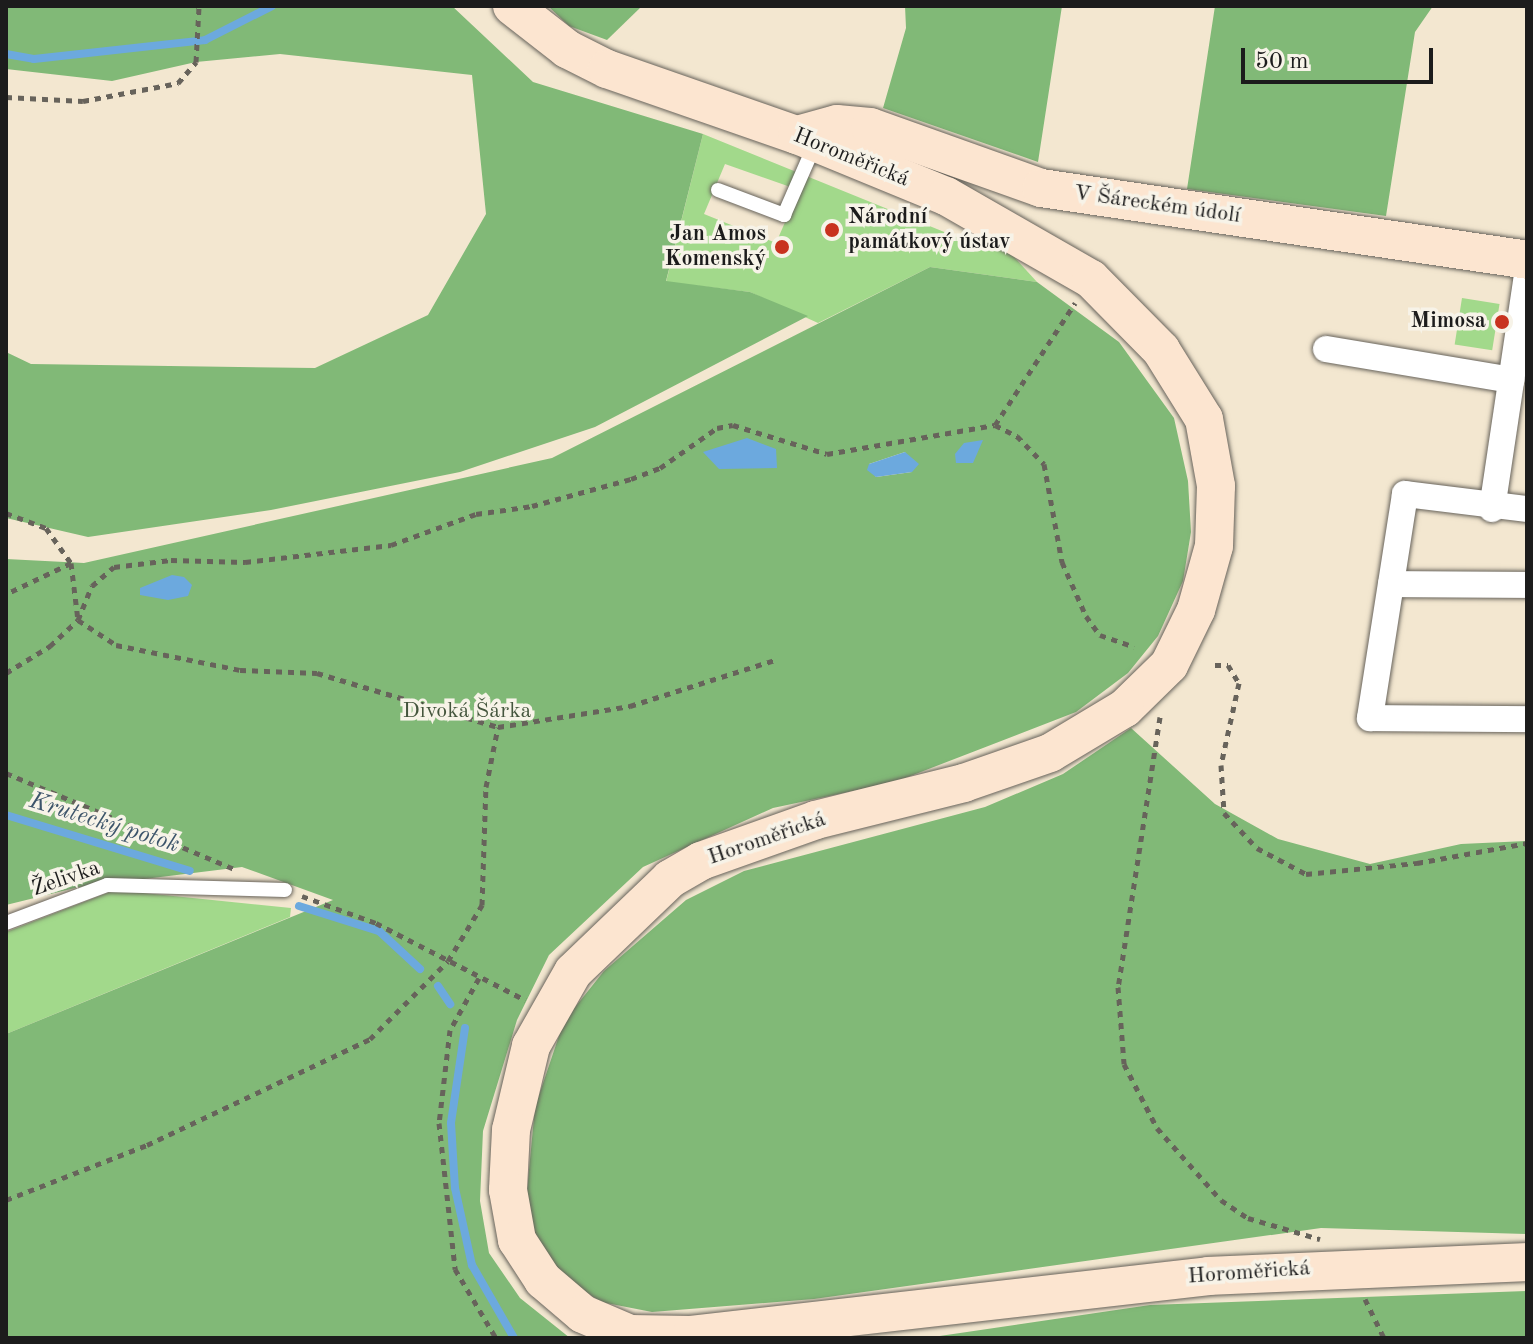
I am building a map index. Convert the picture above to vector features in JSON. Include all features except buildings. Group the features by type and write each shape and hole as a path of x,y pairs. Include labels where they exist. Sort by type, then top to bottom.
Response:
{"main road":[{"name":"Horoměřická","path":"512,6 567,49 607,69 806,140 946,196 1091,279 1161,350 1204,419 1216,486 1214,546 1196,610 1169,665 1147,689 1050,753 964,783 816,820 701,861 670,879 573,972 547,1010 531,1046 511,1130 508,1190 517,1240 543,1280 583,1314 629,1336 691,1335 999,1296 1344,1266 1527,1262"},
{"name":"V Šáreckém údolí","path":"806,140 837,124 870,127 1041,188 1527,260"}],"street":[{"path":"1492,509 1527,274"},
{"path":"1326,349 1511,380"},
{"path":"1527,509 1492,509 1405,494 1370,718 1527,719"},
{"path":"1391,584 1527,585"}],"lane":[{"path":"718,190 784,215 806,140"},
{"name":"Želivka","path":"6,923 107,885 285,890"}],"path":[{"path":"6,97 83,101 178,83 196,62 199,6"},
{"path":"995,425 1091,279"},
{"path":"6,673 50,646 78,620 92,586 114,567 171,560 245,562 391,545 476,514 532,506 631,479 660,468 717,428 750,426 827,454 995,425 1032,446 1044,464 1062,562 1086,616 1100,635 1134,647"},
{"path":"6,513 46,528 71,563 78,620 116,645 240,670 317,673 498,727 630,706 778,659"},
{"path":"6,594 71,563"},
{"path":"1215,665 1228,665 1239,683 1221,765 1224,813 1257,848 1306,874 1417,863 1527,843"},
{"path":"1147,689 1161,711 1118,987 1124,1064 1157,1128 1221,1200 1248,1218 1332,1244 1344,1266"},
{"path":"6,1200 147,1145 370,1039 448,961 482,905 486,787 498,727"},
{"path":"479,978 450,1030 439,1123 455,1269 496,1338"}],"green space":[{"path":"6,6 452,6 533,82 703,134 666,281 750,292 808,316 595,427 460,472 271,510 88,537 6,518 6,352 31,364 315,368 428,315 486,214 472,75 280,54 196,62 112,81 6,69"},
{"path":"548,6 642,6 607,40 569,26"},
{"path":"905,6 1062,6 1038,162 883,108 906,28"},
{"path":"1215,6 1433,6 1415,32 1386,216 1187,189"},
{"path":"703,134 964,240 1006,248 1037,282 930,267 818,323 750,292 666,282","holes":["725,164 799,190 776,243 704,214"]},
{"name":"Divoká Šárka","path":"930,267 1037,282 1119,342 1174,418 1188,481 1191,532 1183,581 1158,636 1128,673 1076,712 895,782 773,808 643,867 549,955 517,1020 483,1131 480,1201 489,1253 520,1298 570,1338 6,1338 6,1034 333,900 242,867 79,887 6,905 6,559 84,563 552,458","holes":["905,452 912,472 876,477 869,464"]},
{"path":"1462,298 1500,304 1492,350 1455,344"},
{"path":"1131,728 1215,804 1278,839 1370,864 1461,844 1527,841 1527,1234 1321,1228 814,1299 652,1312 601,1302 566,1279 532,1237 527,1191 535,1107 564,1021 604,971 686,900 744,871 985,807 1063,774"},
{"path":"115,890 291,908 290,917 6,1034 6,932"},
{"path":"1527,1291 1527,1338 926,1338 1150,1305"}],"water":[{"path":"747,438 776,449 777,468 719,469 703,452"},
{"path":"983,440 973,463 956,463 955,454 964,443"},
{"path":"905,452 919,464 912,472 876,477 867,470 869,464"},
{"path":"172,575 184,577 192,585 188,596 168,600 140,595 140,588"}],"waterway":[{"path":"6,54 34,59 205,40 272,6"},
{"name":"Krutecký potok","path":"6,815 190,871"},
{"name":"Krutecký potok","path":"299,906 379,931 420,969"},
{"name":"Krutecký potok","path":"438,986 450,1004"},
{"name":"Krutecký potok","path":"465,1028 451,1123 455,1188 472,1265 514,1338"}],"place":[{"name":"Národní památkový ústav","path":"832,230"},
{"name":"Jan Amos Komenský","path":"782,247"},
{"name":"Mimosa","path":"1502,322"}]}
